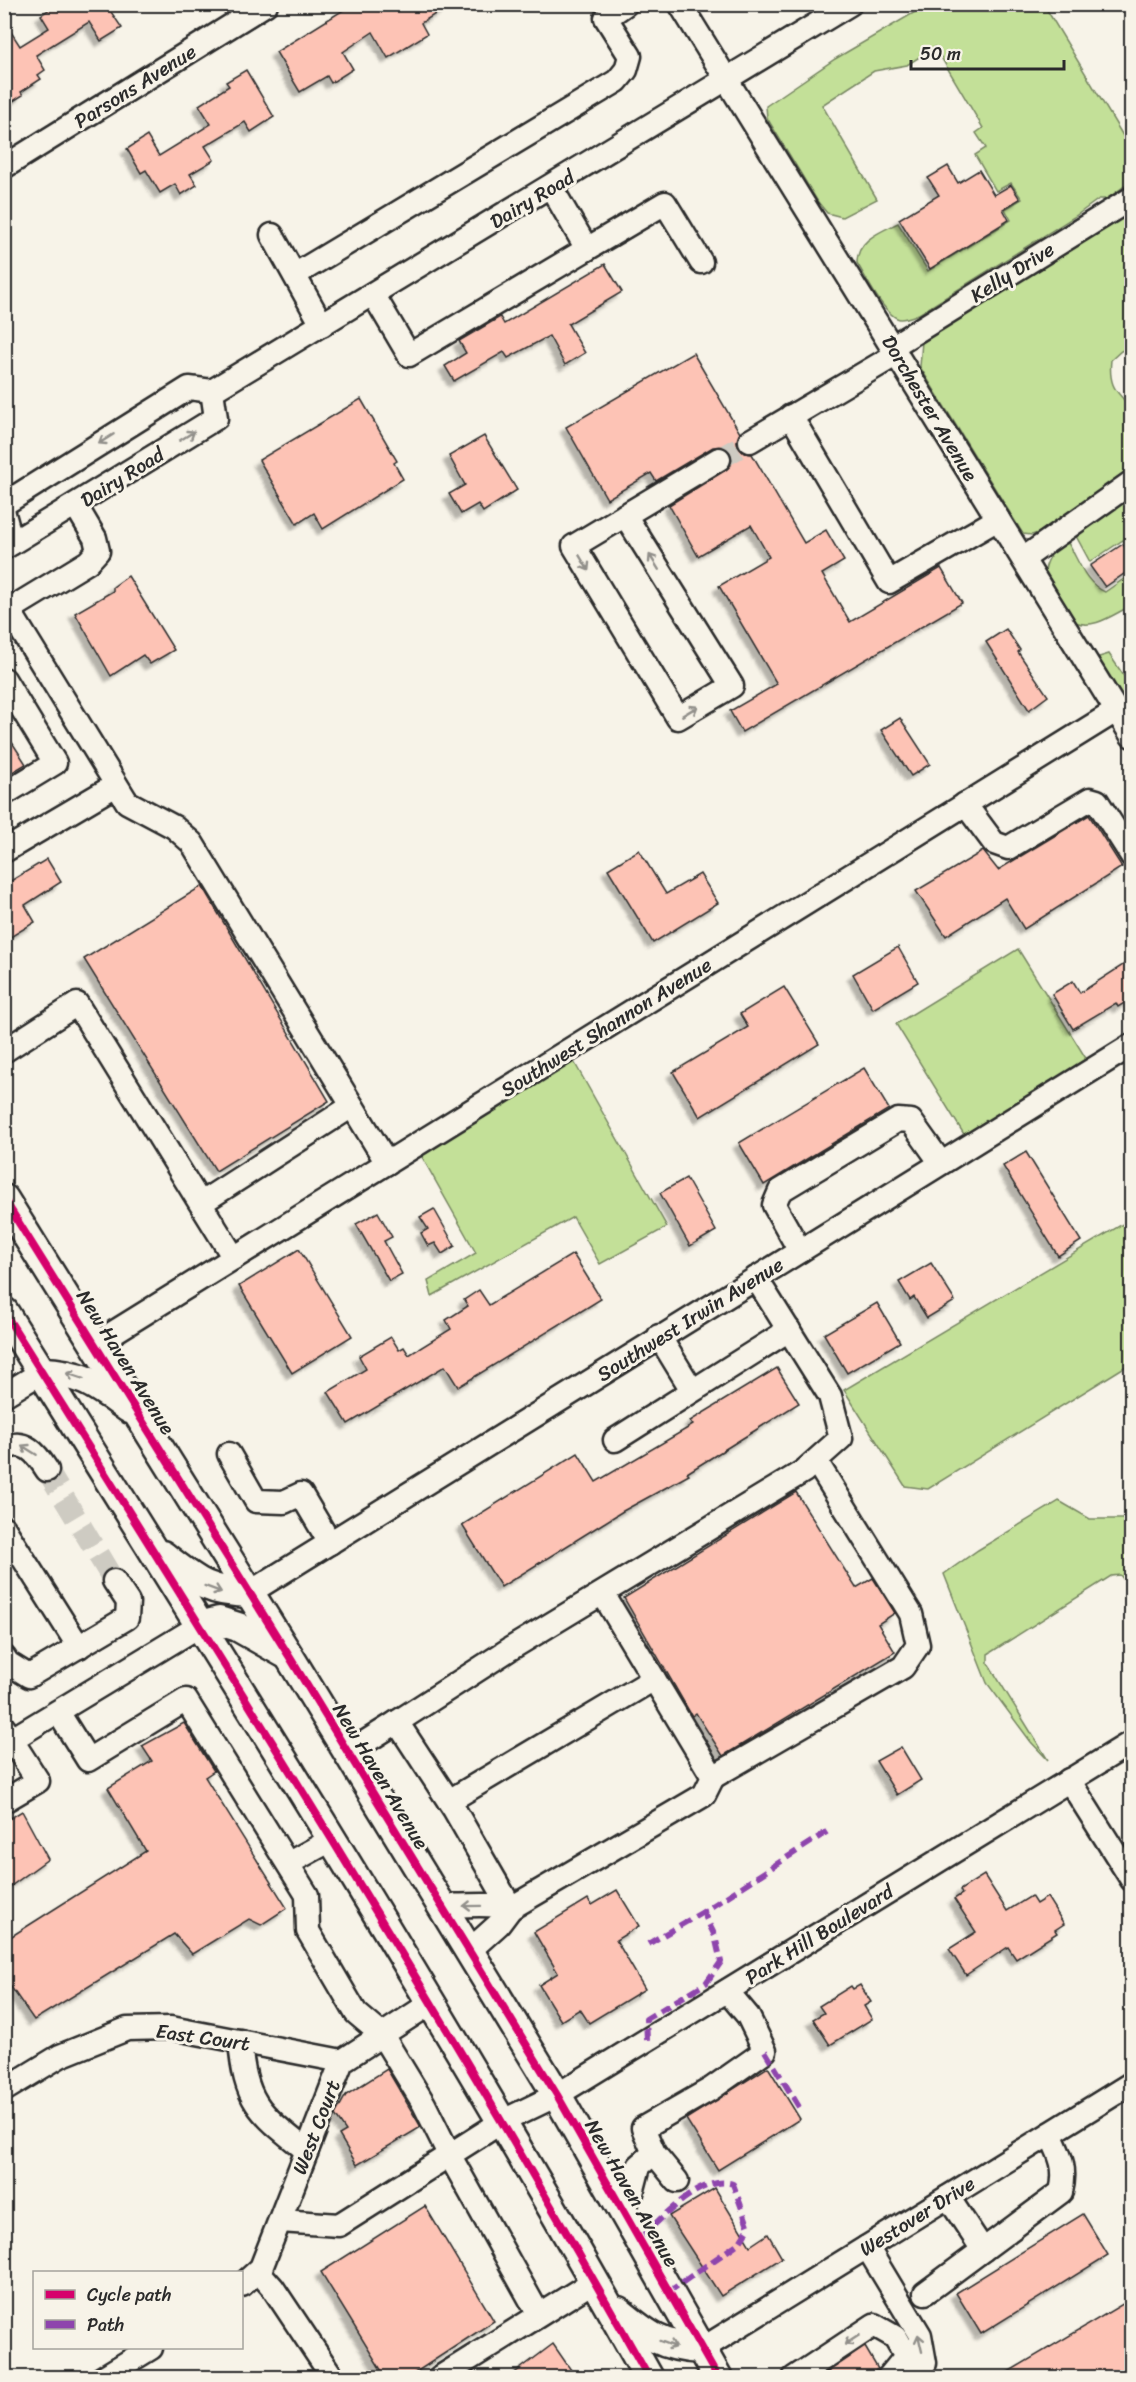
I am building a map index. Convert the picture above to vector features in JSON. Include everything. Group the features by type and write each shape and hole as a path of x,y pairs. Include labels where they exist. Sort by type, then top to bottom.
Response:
{"main road":[{"name":"New Haven Avenue","path":"4,1199 289,1656 557,2095 718,2378"},
{"path":"4,1312 503,2121 649,2378"},
{"path":"42,1372 69,1373 93,1383 140,1416"},
{"path":"149,1544 202,1585 222,1592 249,1593"},
{"path":"199,1626 219,1621 238,1627 289,1656"},
{"path":"599,2290 650,2337 675,2347 702,2349"}],"street":[{"name":"Parsons Avenue","path":"4,167 266,4"},
{"path":"296,274 617,81 626,70 630,56 606,18 626,4"},
{"name":"Dorchester Avenue","path":"680,4 1131,736"},
{"name":"Dairy Road","path":"4,504 189,388 212,391 850,4"},
{"path":"551,187 587,249"},
{"name":"Kelly Drive","path":"750,441 1131,198"},
{"path":"373,294 409,355 665,203 701,262"},
{"path":"272,236 296,274 322,325"},
{"name":"Dairy Road","path":"8,545 76,506 216,418 212,391"},
{"path":"791,416 889,582 998,519"},
{"path":"626,515 732,686 678,718 574,546 719,459"},
{"path":"1023,559 1131,482"},
{"path":"76,506 94,538 98,551 88,562 7,606 14,637 127,802 174,827 192,843 387,1163"},
{"path":"4,514 8,545"},
{"path":"4,679 55,763 4,794"},
{"name":"Southwest Shannon Avenue","path":"96,1344 1116,711"},
{"path":"4,852 116,785"},
{"path":"965,804 994,843 1008,848 1090,799 1097,801 1131,856"},
{"path":"4,1050 77,1004 234,1258"},
{"name":"Southwest Irwin Avenue","path":"249,1593 659,1336 801,1251 1131,1045"},
{"path":"201,1203 352,1106"},
{"path":"801,1251 774,1205 780,1191 898,1120 911,1121 941,1163"},
{"path":"348,1754 510,1649 810,1466 841,1438 830,1396 756,1278"},
{"path":"615,1440 789,1330"},
{"path":"659,1336 692,1390"},
{"path":"4,1395 42,1372"},
{"path":"4,1449 12,1445 24,1445 38,1456 47,1470"},
{"path":"230,1454 256,1502 284,1502 302,1494 330,1542"},
{"path":"469,1951 499,1924 511,1908 704,1795 713,1777 903,1667 918,1645 911,1614 810,1466"},
{"path":"4,1528 79,1647"},
{"path":"4,1657 8,1663 29,1676 127,1618 128,1602 114,1581"},
{"path":"603,1594 713,1777"},
{"path":"4,1801 38,1781 7,1737 58,1712 199,1626"},
{"path":"449,1801 654,1679"},
{"path":"58,1712 88,1760 186,1700 307,1894 308,1931 356,2013 382,2035 424,2104 450,2156 539,2315"},
{"path":"397,1722 449,1801 511,1908"},
{"name":"Park Hill Boulevard","path":"280,2221 339,2225 503,2121 557,2095 1131,1742"},
{"path":"1069,1780 1131,1880"},
{"path":"289,1863 331,1840"},
{"path":"440,1905 472,1907 497,1904 511,1908"},
{"path":"677,2181 654,2153 643,2128 711,2089 765,2051 748,2016 727,1991"},
{"name":"West Court","path":"250,2278 280,2221 342,2061 431,2003"},
{"name":"East Court","path":"4,2090 60,2055 127,2029 171,2028 342,2061"},
{"path":"240,2041 243,2075 252,2097 267,2119 307,2151"},
{"name":"Westover Drive","path":"702,2349 1131,2083"},
{"path":"925,2293 1061,2192 1065,2177 1064,2163 1050,2134"},
{"path":"623,2209 632,2193 639,2166 654,2153"},
{"path":"948,2197 982,2250"},
{"path":"867,2247 920,2335 925,2363 912,2378"},
{"path":"250,2278 273,2288 333,2378"},
{"path":"439,2378 539,2315 599,2290"},
{"path":"794,2378 903,2308"},
{"path":"874,2325 896,2337 906,2356 888,2378"},
{"path":"102,2378 149,2349"}],"green space":[{"path":"927,5 933,7 936,5 1044,5 1131,149 1131,181 1107,199 1099,199 919,314 900,319 894,317 882,304 857,263 858,255 865,243 898,223 928,271 1011,220 1005,209 1022,199 1011,183 996,191 975,155 986,148 976,133 983,128 935,47 907,65 874,71 822,105 877,199 842,217 827,213 818,202 767,118 766,106 835,59"},
{"path":"1131,210 1131,347 1121,351 1111,360 1111,372 1112,382 1126,402 1131,415 1131,467 1043,531 1032,535 1023,534 920,367 922,341"},
{"path":"1131,497 1131,553 1123,540 1090,562 1076,536"},
{"path":"1068,543 1087,577 1105,592 1131,574 1131,606 1097,623 1075,622 1045,570 1052,554"},
{"path":"1109,654 1124,676 1128,674 1131,677 1131,718 1100,665 1099,657"},
{"path":"1018,949 1087,1060 965,1136 896,1024"},
{"path":"573,1060 667,1227 600,1264 573,1217 432,1296 428,1281 476,1253 417,1148"},
{"path":"1131,1219 1131,1363 928,1489 905,1486 844,1390"},
{"path":"1059,1501 1090,1519 1131,1519 1132,1590 1120,1575 1111,1576 988,1654 988,1663 1048,1760 1031,1742 987,1683 944,1574 978,1550"}],"building":[{"path":"57,4 116,4 109,9 122,28 101,41 89,22 36,55 45,70 38,75 41,79 21,92 23,95 4,107 4,21 20,46 49,28 41,15"},
{"path":"353,4 451,4 421,23 427,34 388,58 373,32 343,52 353,69 331,83 327,76 300,92 276,52"},
{"path":"246,70 274,117 251,132 245,122 205,146 214,160 190,174 197,185 181,195 175,184 160,193 146,170 141,173 127,149 147,136 159,156 211,124 199,105 229,86 226,82"},
{"path":"948,166 958,183 979,170 994,195 1011,185 1020,199 1003,209 1009,220 930,269 899,219 939,195 928,178"},
{"path":"605,264 622,292 568,324 585,353 565,365 549,336 508,358 504,352 454,381 445,366 466,353 459,341 500,317 504,324"},
{"path":"693,353 740,433 737,441 738,447 744,453 752,454 804,543 826,530 844,561 822,574 850,622 941,568 962,603 742,732 730,711 777,684 719,586 769,557 751,525 698,556 669,505 726,470 731,465 731,453 725,447 713,447 656,481 651,473 607,499 566,427"},
{"path":"361,399 397,461 394,463 403,479 323,529 314,513 297,524 259,460"},
{"path":"484,436 517,490 483,512 478,504 461,514 449,494 465,485 449,456"},
{"path":"1123,544 1131,557 1131,569 1105,587 1090,566"},
{"path":"128,576 174,650 150,664 143,655 111,676 75,613 113,591 113,587"},
{"path":"1006,629 1020,650 1018,652 1048,696 1029,710 986,642"},
{"path":"900,718 930,764 911,776 881,730"},
{"path":"4,730 26,764 4,777"},
{"path":"1089,815 1122,867 1024,929 1005,898 946,936 916,891 983,851 998,870"},
{"path":"639,850 666,894 700,874 718,903 653,943 608,869"},
{"path":"47,859 61,882 25,905 35,922 4,941 4,885"},
{"path":"202,886 329,1101 216,1171 84,959"},
{"path":"898,947 918,982 873,1009 853,974"},
{"path":"1126,963 1131,971 1131,999 1118,1007 1116,1003 1073,1029 1052,994 1073,981 1080,993"},
{"path":"784,987 819,1044 700,1117 673,1072 748,1027 740,1014"},
{"path":"864,1068 889,1109 764,1185 739,1143"},
{"path":"1026,1152 1081,1241 1058,1256 1003,1166"},
{"path":"686,1178 716,1231 690,1246 660,1193"},
{"path":"434,1209 455,1246 442,1254 435,1243 428,1246 421,1233 428,1229 420,1217"},
{"path":"378,1212 392,1237 384,1241 402,1274 389,1281 356,1224"},
{"path":"299,1249 352,1336 292,1373 239,1286"},
{"path":"573,1254 601,1299 458,1387 445,1366 348,1424 328,1392 366,1369 359,1356 391,1337 399,1350 404,1347 409,1355 451,1329 446,1320 468,1306 464,1300 479,1290 489,1305"},
{"path":"931,1263 955,1301 927,1318 914,1297 910,1300 899,1282"},
{"path":"877,1303 900,1342 847,1373 824,1334"},
{"path":"777,1368 799,1403 687,1473 689,1475 623,1511 501,1587 462,1525 578,1453 596,1482 693,1425 690,1421"},
{"path":"796,1492 856,1588 873,1578 895,1613 878,1624 895,1652 723,1756 696,1713 692,1716 624,1598"},
{"path":"184,1723 214,1771 205,1777 287,1908 261,1925 249,1919 192,1954 174,1934 34,2020 4,1977 4,1941 146,1851 108,1788 152,1761 142,1746"},
{"path":"901,1747 921,1780 897,1795 876,1761"},
{"path":"22,1811 48,1859 4,1891 4,1822"},
{"path":"984,1875 1007,1911 1031,1896 1036,1904 1047,1897 1064,1924 1055,1930 1057,1933 1016,1959 1008,1947 966,1975 949,1949 976,1932 954,1899 962,1894 960,1890"},
{"path":"617,1890 639,1926 616,1940 645,1989 589,2023 580,2009 561,2021 539,1985 558,1973 534,1932 588,1899 592,1905"},
{"path":"860,1985 871,2002 864,2006 872,2019 830,2045 813,2019 824,2013 819,2006 851,1986 853,1989"},
{"path":"768,2067 800,2119 718,2170 686,2119"},
{"path":"387,2069 421,2127 357,2165 339,2135 346,2131 335,2115 346,2095"},
{"path":"715,2188 750,2246 768,2234 782,2258 721,2296 669,2216"},
{"path":"425,2206 494,2321 407,2378 386,2378 321,2272"},
{"path":"1083,2214 1108,2255 981,2334 956,2293"},
{"path":"1131,2299 1131,2367 1115,2378 998,2378"},
{"path":"553,2344 571,2370 559,2378 508,2378"},
{"path":"865,2347 878,2369 864,2378 819,2378"}],"tunnel":[{"path":"719,459 750,441"},
{"path":"47,1470 114,1581"}],"marked path":[{"path":"647,2040 646,2019 706,1983 721,1962 715,1936 703,1912 831,1829"},
{"path":"648,1944 703,1912"},
{"path":"765,2051 799,2107"},
{"path":"640,2238 671,2209 695,2191 708,2185 733,2184 749,2228 740,2242 670,2291"}],"cycle path":[{"path":"4,1199 289,1656 557,2095 718,2378"},
{"path":"4,1312 414,1974 572,2242 649,2378"}]}
